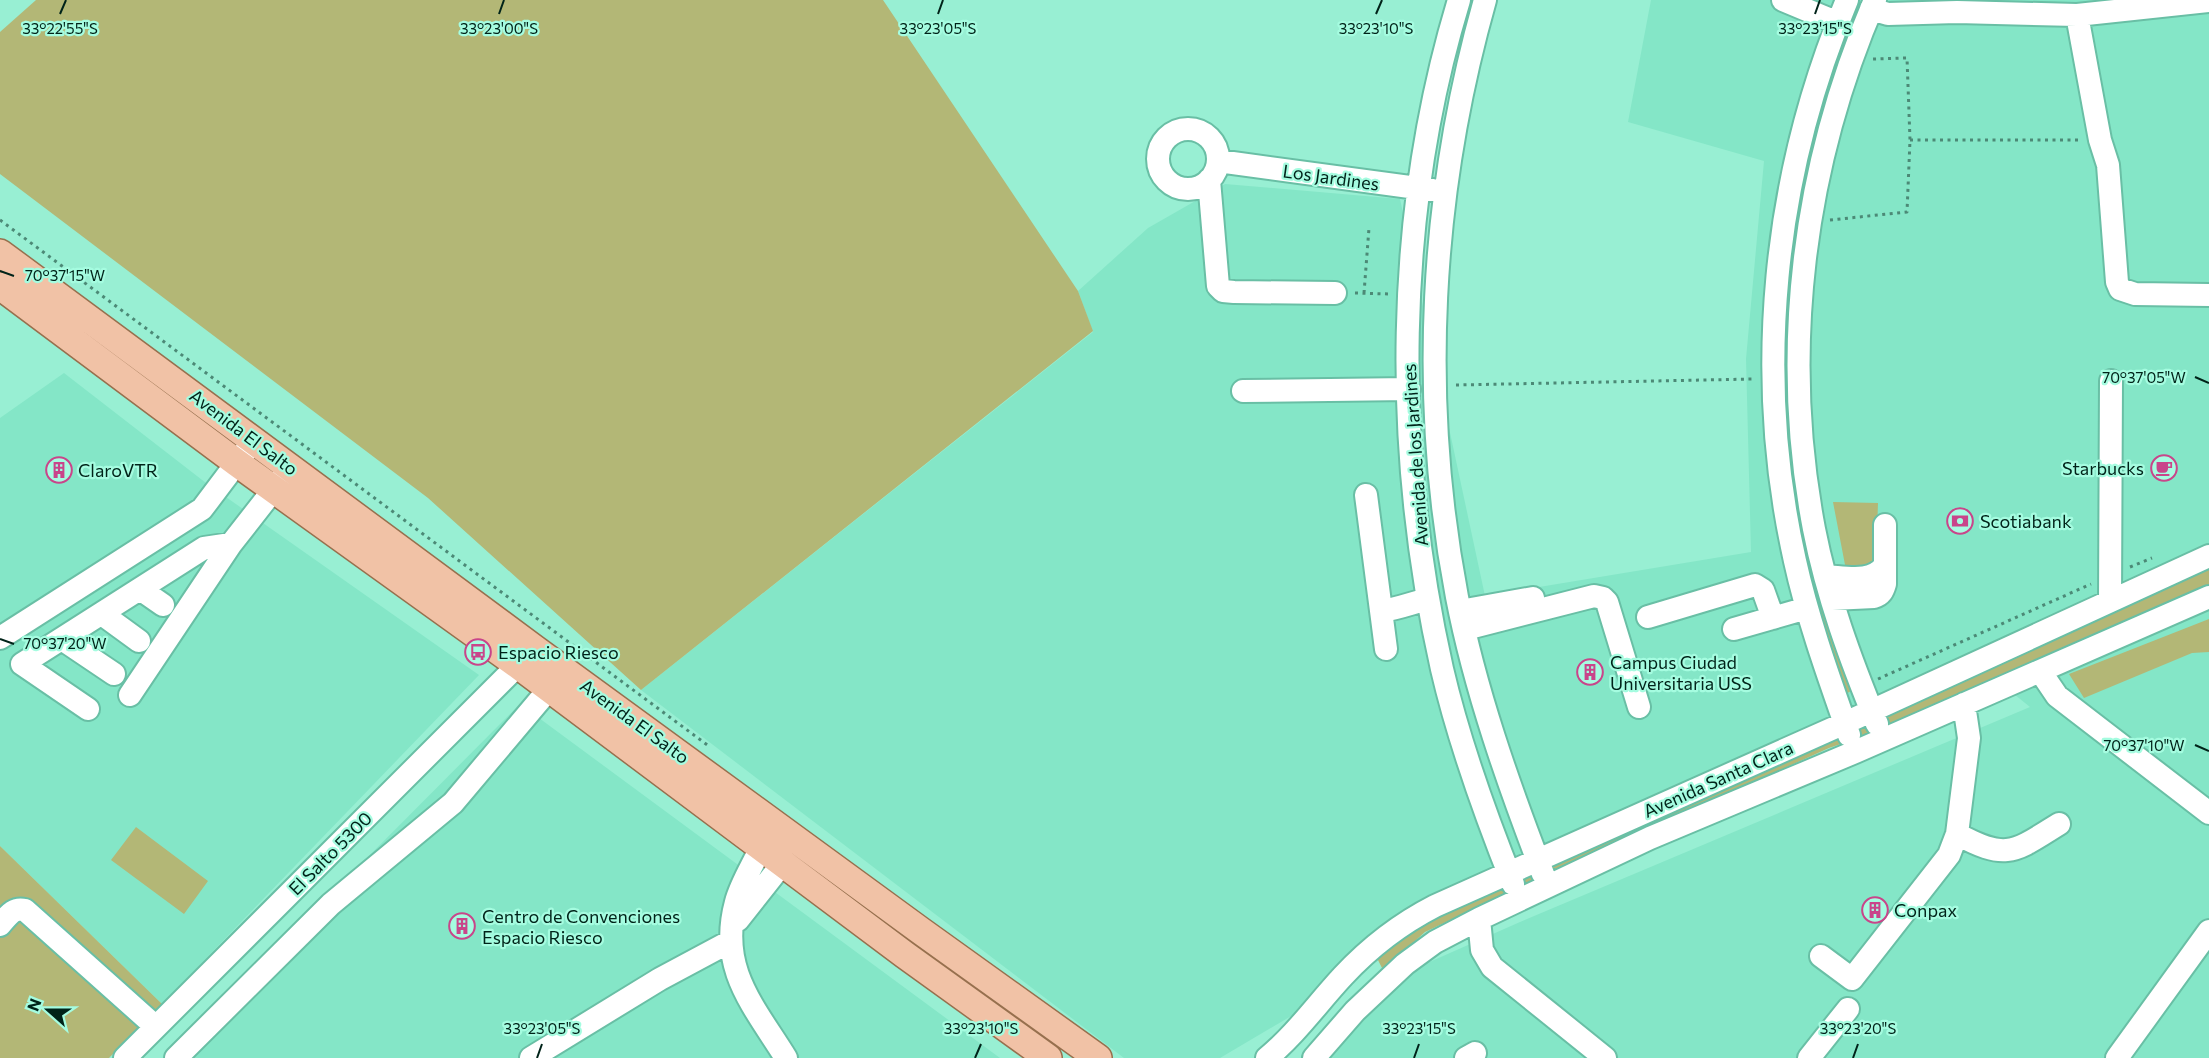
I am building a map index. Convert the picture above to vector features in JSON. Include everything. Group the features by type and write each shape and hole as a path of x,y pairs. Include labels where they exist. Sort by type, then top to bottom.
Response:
{"main road":[{"name":"Avenida El Salto","path":"0,253 291,467 772,855 1048,1058"},
{"name":"Avenida El Salto","path":"0,286 274,490 527,657"},
{"name":"Avenida El Salto","path":"557,680 921,932 1098,1058"}],"street":[{"name":"Avenida de los Jardines","path":"1459,0 1439,77 1419,189 1410,294 1408,389 1416,515 1427,593 1454,713 1481,797 1520,899"},
{"name":"Avenida de los Jardines","path":"1485,0 1463,86 1445,192 1436,298 1435,393 1440,473 1453,572 1461,613 1492,728 1548,887"},
{"path":"1783,0 1842,12 1870,11 1888,15 1957,12 2077,15 2209,1"},
{"path":"1870,11 1824,148 1807,240 1798,354 1805,470 1814,529 1832,599 1883,739"},
{"path":"1842,12 1818,79 1797,154 1783,231 1773,325 1773,355 1775,418 1782,486 1795,562 1820,653 1855,752"},
{"path":"2077,15 2100,140 2108,165 2117,282 2120,289 2135,294 2209,295"},
{"name":"Los Jardines","path":"1335,292 1223,291 1218,286 1213,170 1445,192"},
{"path":"1773,325 1799,325"},
{"path":"1773,355 1798,354"},
{"path":"2110,601 2111,381"},
{"path":"1243,390 1408,389"},
{"path":"0,638 202,509 254,440"},
{"path":"130,695 231,544 291,467"},
{"path":"1366,495 1386,649"},
{"path":"1832,599 1879,596 1885,584 1885,525"},
{"path":"88,709 22,664 204,548 231,544"},
{"name":"Avenida Santa Clara","path":"1267,1058 1294,1034 1349,970 1389,933 1435,906 1845,723 2209,556"},
{"path":"1825,576 1868,577 1878,574 1884,565"},
{"path":"1427,593 1453,572"},
{"path":"1648,617 1755,585 1763,590 1773,618"},
{"path":"140,590 163,605"},
{"path":"1380,602 1393,591 1446,595 1461,613"},
{"path":"1461,613 1594,596 1604,598 1639,707"},
{"name":"Avenida Santa Clara","path":"1314,1058 1355,1011 1405,964 1435,942 1479,919 1650,838 1855,752 2209,597"},
{"path":"1461,613 1533,598"},
{"path":"1734,629 1807,608"},
{"path":"102,614 140,641"},
{"path":"62,639 114,674"},
{"name":"El Salto 5300","path":"125,1058 527,657"},
{"path":"2040,671 2057,696 2209,813"},
{"path":"176,1058 332,904 453,803 557,680"},
{"path":"1821,956 1852,979 1949,855 1957,834 1969,738 1964,704"},
{"path":"1957,834 1980,846 1998,851 2020,848 2059,824"},
{"path":"772,855 736,902 731,934 737,976 786,1058"},
{"path":"0,925 12,912 18,909 26,910 156,1027"},
{"path":"1479,919 1482,950 1492,967 1605,1058"},
{"path":"2117,1058 2209,932"},
{"path":"531,1058 731,934"},
{"path":"1809,1058 1848,1009"}],"path":[{"path":"1832,210 1830,220 1907,212 1910,140 1907,58 1870,59"},
{"path":"1910,140 2100,140"},
{"path":"0,220 712,748"},
{"path":"1364,293 1369,228"},
{"path":"1335,292 1410,294"},
{"path":"1451,385 1754,379"},
{"path":"1879,679 2159,555"}],"shaded area":[{"path":"36,0 883,0 1078,291 1093,331 641,690 428,498 0,174 0,32"},
{"path":"1651,0 2209,0 2209,1058 1324,1058 1360,1019 1416,968 2030,707 1967,656 1435,895 1298,1012 1220,1058 1124,1058 641,690 1093,332 1078,291 1148,228 1225,184 1400,199 1485,596 1751,552 1746,359 1764,161 1628,122"},
{"path":"1847,23 1854,25 1791,319 1784,319 1789,254 1811,135"},
{"path":"1783,357 1789,357 1822,605 1851,691 1844,695 1811,592 1788,460"},
{"path":"64,373 206,483 479,675 162,1004 0,846 0,418"},
{"path":"1833,502 1878,503 1876,562 1870,568 1846,570"},
{"path":"2209,569 2209,587 1893,726 1829,748 1499,897 1425,932 1383,970 1376,956 1404,935 1437,916 2044,640"},
{"path":"2209,619 2209,652 2192,653 2084,698 2069,674"},
{"path":"520,704 1000,1058 168,1058"},
{"path":"136,827 208,881 184,914 111,860"},
{"path":"0,846 162,1004 109,1058 0,1058"}],"place":[{"name":"Starbucks","path":"2164,468"},
{"name":"ClaroVTR","path":"59,470"},
{"name":"Scotiabank","path":"1960,521"},
{"name":"Espacio Riesco","path":"478,652"},
{"name":"Campus Ciudad Universitaria USS","path":"1590,672"},
{"name":"Conpax","path":"1875,910"},
{"name":"Centro de Convenciones Espacio Riesco","path":"462,926"}]}
